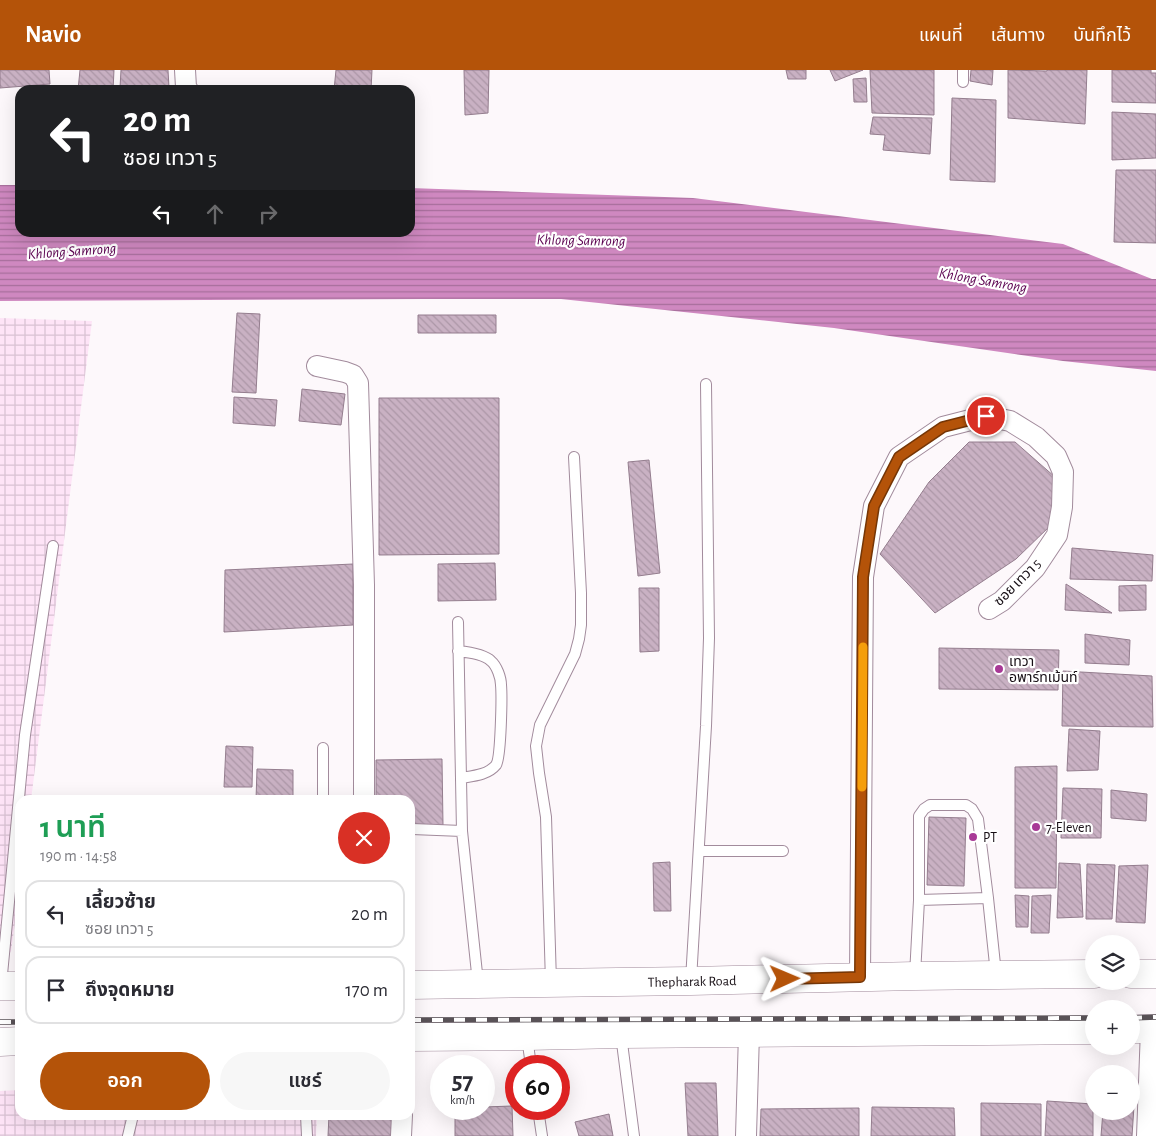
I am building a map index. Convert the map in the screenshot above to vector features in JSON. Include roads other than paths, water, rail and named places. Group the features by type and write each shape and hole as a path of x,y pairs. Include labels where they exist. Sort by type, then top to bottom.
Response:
{"main road":[{"name":"Thepharak Road","path":"415,985 1085,974"},
{"path":"1140,974 1156,974"},
{"path":"415,1037 1085,1030"},
{"path":"0,1042 15,1042"}],"street":[{"path":"185,70 186,85"},
{"path":"317,366 353,375 358,383 364,585 364,795"},
{"name":"ซอย เทวา 5","path":"860,977 863,577 874,506 899,457 943,427 986,416 1010,421 1036,438 1056,456 1063,472 1062,507 1057,535 1036,568 1002,601 989,609"},
{"path":"1146,1029 1147,1136"},
{"path":"746,1136 749,1034"},
{"path":"401,1136 402,1120"}],"lane":[{"path":"963,70 963,82"},
{"path":"691,981 706,726 709,638 706,384"},
{"path":"551,984 546,818 536,746 540,725 575,654 580,632 581,593 574,457"},
{"path":"21,795 25,735 53,546"},
{"path":"458,622 462,831 478,984"},
{"path":"458,650 478,654 491,661 497,669 501,684 500,749 498,761 483,774 461,778"},
{"path":"323,748 323,795"},
{"path":"915,976 919,900 919,816 924,809 930,806 966,805 972,809 978,819 996,975"},
{"path":"415,829 462,831"},
{"path":"699,851 783,851"},
{"path":"7,986 15,874"},
{"path":"919,900 988,898"},
{"path":"621,1034 634,1136"},
{"path":"527,1036 530,1055"},
{"path":"128,1136 132,1120"},
{"path":"306,1120 307,1136"},
{"path":"540,1120 542,1136"}],"water":[{"name":"Khlong Samrong","path":"0,185 15,185 15,237 415,237 415,188 693,198 1063,244 1156,279 1156,371 1063,361 834,328 561,299 0,301"}],"railway":[{"path":"1140,1018 1156,1017"},
{"path":"415,1020 1085,1018"},
{"path":"0,1022 15,1022"}],"place":[{"name":"เทวา อพาร์ทเม้นท์","path":"999,669"},
{"name":"7-Eleven","path":"1036,827"},
{"name":"PT","path":"973,837"}]}
